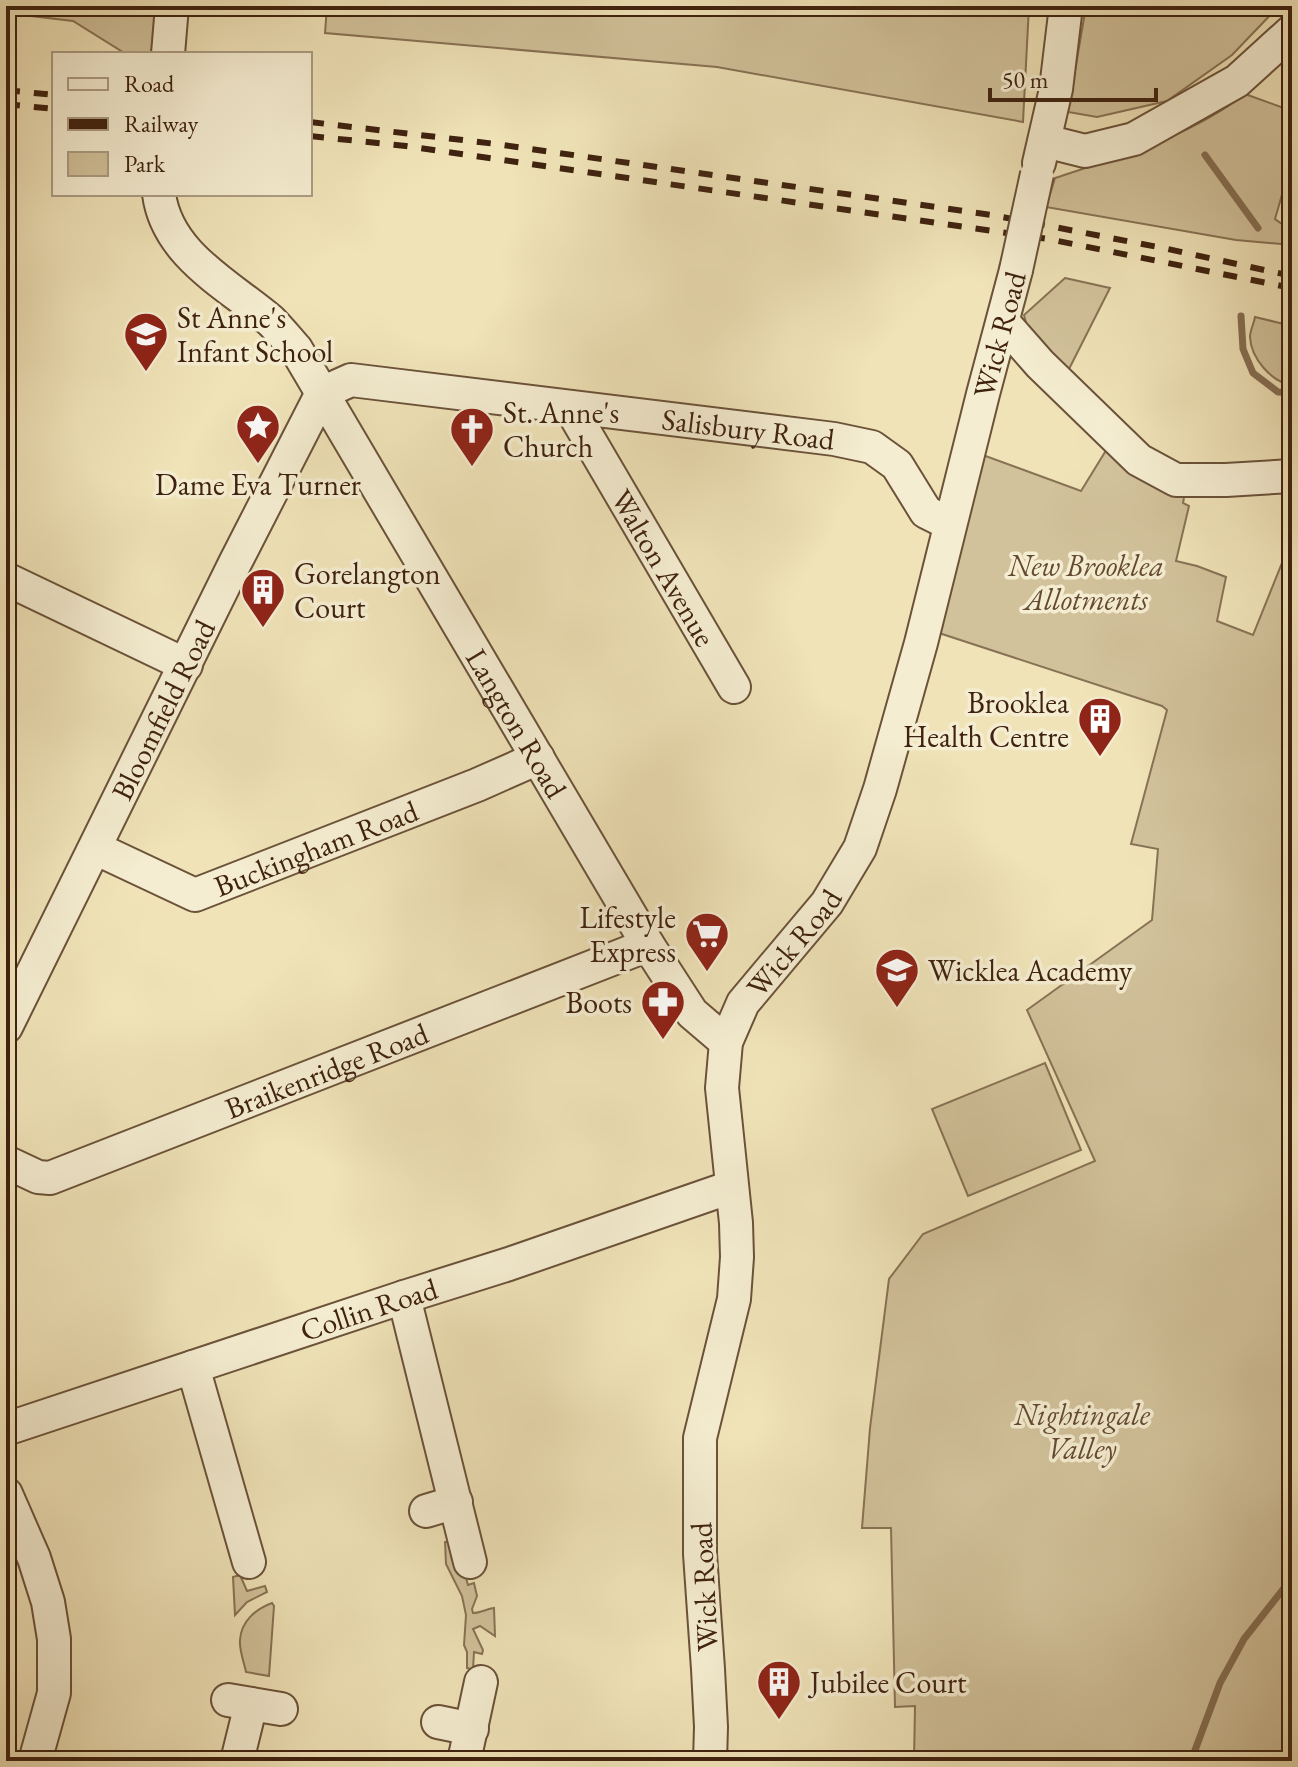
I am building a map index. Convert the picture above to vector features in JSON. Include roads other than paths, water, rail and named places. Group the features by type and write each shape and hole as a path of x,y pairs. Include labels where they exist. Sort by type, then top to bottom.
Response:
{"street":[{"name":"Wick Road","path":"710,1761 708,1669 700,1554 700,1438 734,1299 736,1234 722,1088 726,1042 743,1003 827,903 860,848 880,789 921,643 1016,270 1056,89 1066,6"},
{"path":"1045,141 1085,151 1134,139 1237,81 1292,31"},
{"name":"Langton Road","path":"159,196 160,208 176,237 198,265 272,323 296,349 648,945 692,1013 726,1042"},
{"path":"1003,322 1040,364 1139,460 1176,480 1292,476"},
{"name":"Salisbury Road","path":"322,393 351,380 823,437 872,447 897,465 926,512 950,524"},
{"name":"Bloomfield Road","path":"6,1027 322,393"},
{"name":"Walton Avenue","path":"570,407 734,687"},
{"path":"6,579 186,665"},
{"name":"Buckingham Road","path":"95,848 195,895 477,785 538,758"},
{"name":"Braikenridge Road","path":"6,1162 38,1177 50,1178 648,945"},
{"name":"Collin Road","path":"6,1429 509,1264 731,1187"},
{"path":"404,1297 470,1562"},
{"path":"193,1367 248,1562"},
{"path":"6,1494 34,1558 48,1602 54,1639 54,1693 35,1761"},
{"path":"426,1511 456,1502"},
{"path":"464,1761 481,1682"},
{"path":"237,1761 253,1704"},
{"path":"438,1722 472,1729"}],"waterway":[{"path":"1205,155 1258,228"},
{"path":"1241,316 1243,349 1253,373 1278,392 1292,393"},
{"path":"1191,1761 1220,1683 1244,1639 1292,1578"}],"railway":[{"path":"6,90 52,95"},
{"path":"6,104 52,109"},
{"path":"312,122 496,144 992,215 1292,276"},
{"path":"312,136 406,146 1048,239 1292,288"}],"place":[{"name":"St Anne's Infant School","path":"146,373"},
{"name":"Dame Eva Turner","path":"258,465"},
{"name":"St. Anne's Church","path":"472,468"},
{"name":"Gorelangton Court","path":"263,629"},
{"name":"Brooklea Health Centre","path":"1100,758"},
{"name":"Lifestyle Express","path":"707,973"},
{"name":"Wicklea Academy","path":"897,1009"},
{"name":"Boots","path":"663,1041"},
{"name":"Jubilee Court","path":"779,1721"}],"park label":[{"name":"New Brooklea Allotments","path":"1086,582"},
{"name":"Nightingale Valley","path":"1082,1431"}]}
